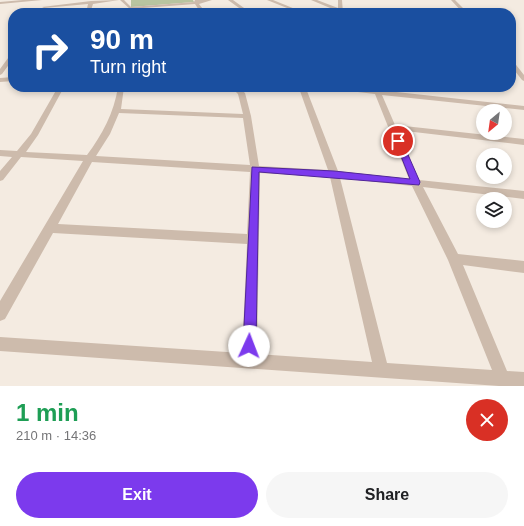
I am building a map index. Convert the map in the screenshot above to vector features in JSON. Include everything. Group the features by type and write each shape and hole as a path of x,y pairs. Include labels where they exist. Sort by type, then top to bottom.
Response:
{"street":[{"path":"0,3 40,0"},
{"path":"44,0 44,7 82,1 91,2 117,0"},
{"path":"122,0 128,8"},
{"path":"143,8 210,0"},
{"path":"230,0 242,8"},
{"path":"269,0 287,8"},
{"path":"313,0 331,8"},
{"path":"454,0 461,8"},
{"path":"89,8 91,2"},
{"path":"0,73 8,62"},
{"path":"516,69 524,79"},
{"path":"0,178 34,135 58,92"},
{"path":"0,314 89,159 102,141 116,111 120,92"},
{"path":"240,92 247,116 255,169 249,362"},
{"path":"308,92 334,174 380,370"},
{"path":"370,92 524,108"},
{"path":"378,93 415,182 454,259 502,377"},
{"path":"116,111 247,116"},
{"path":"393,127 524,142"},
{"path":"0,152 334,174 524,195"},
{"path":"50,228 253,239"},
{"path":"454,259 524,267"},
{"path":"0,344 249,362 502,377 524,380"}],"green space":[{"path":"131,0 193,0 194,2 131,7"}],"route":[{"path":"249,346 255,169 334,174 415,182 398,141"}]}
